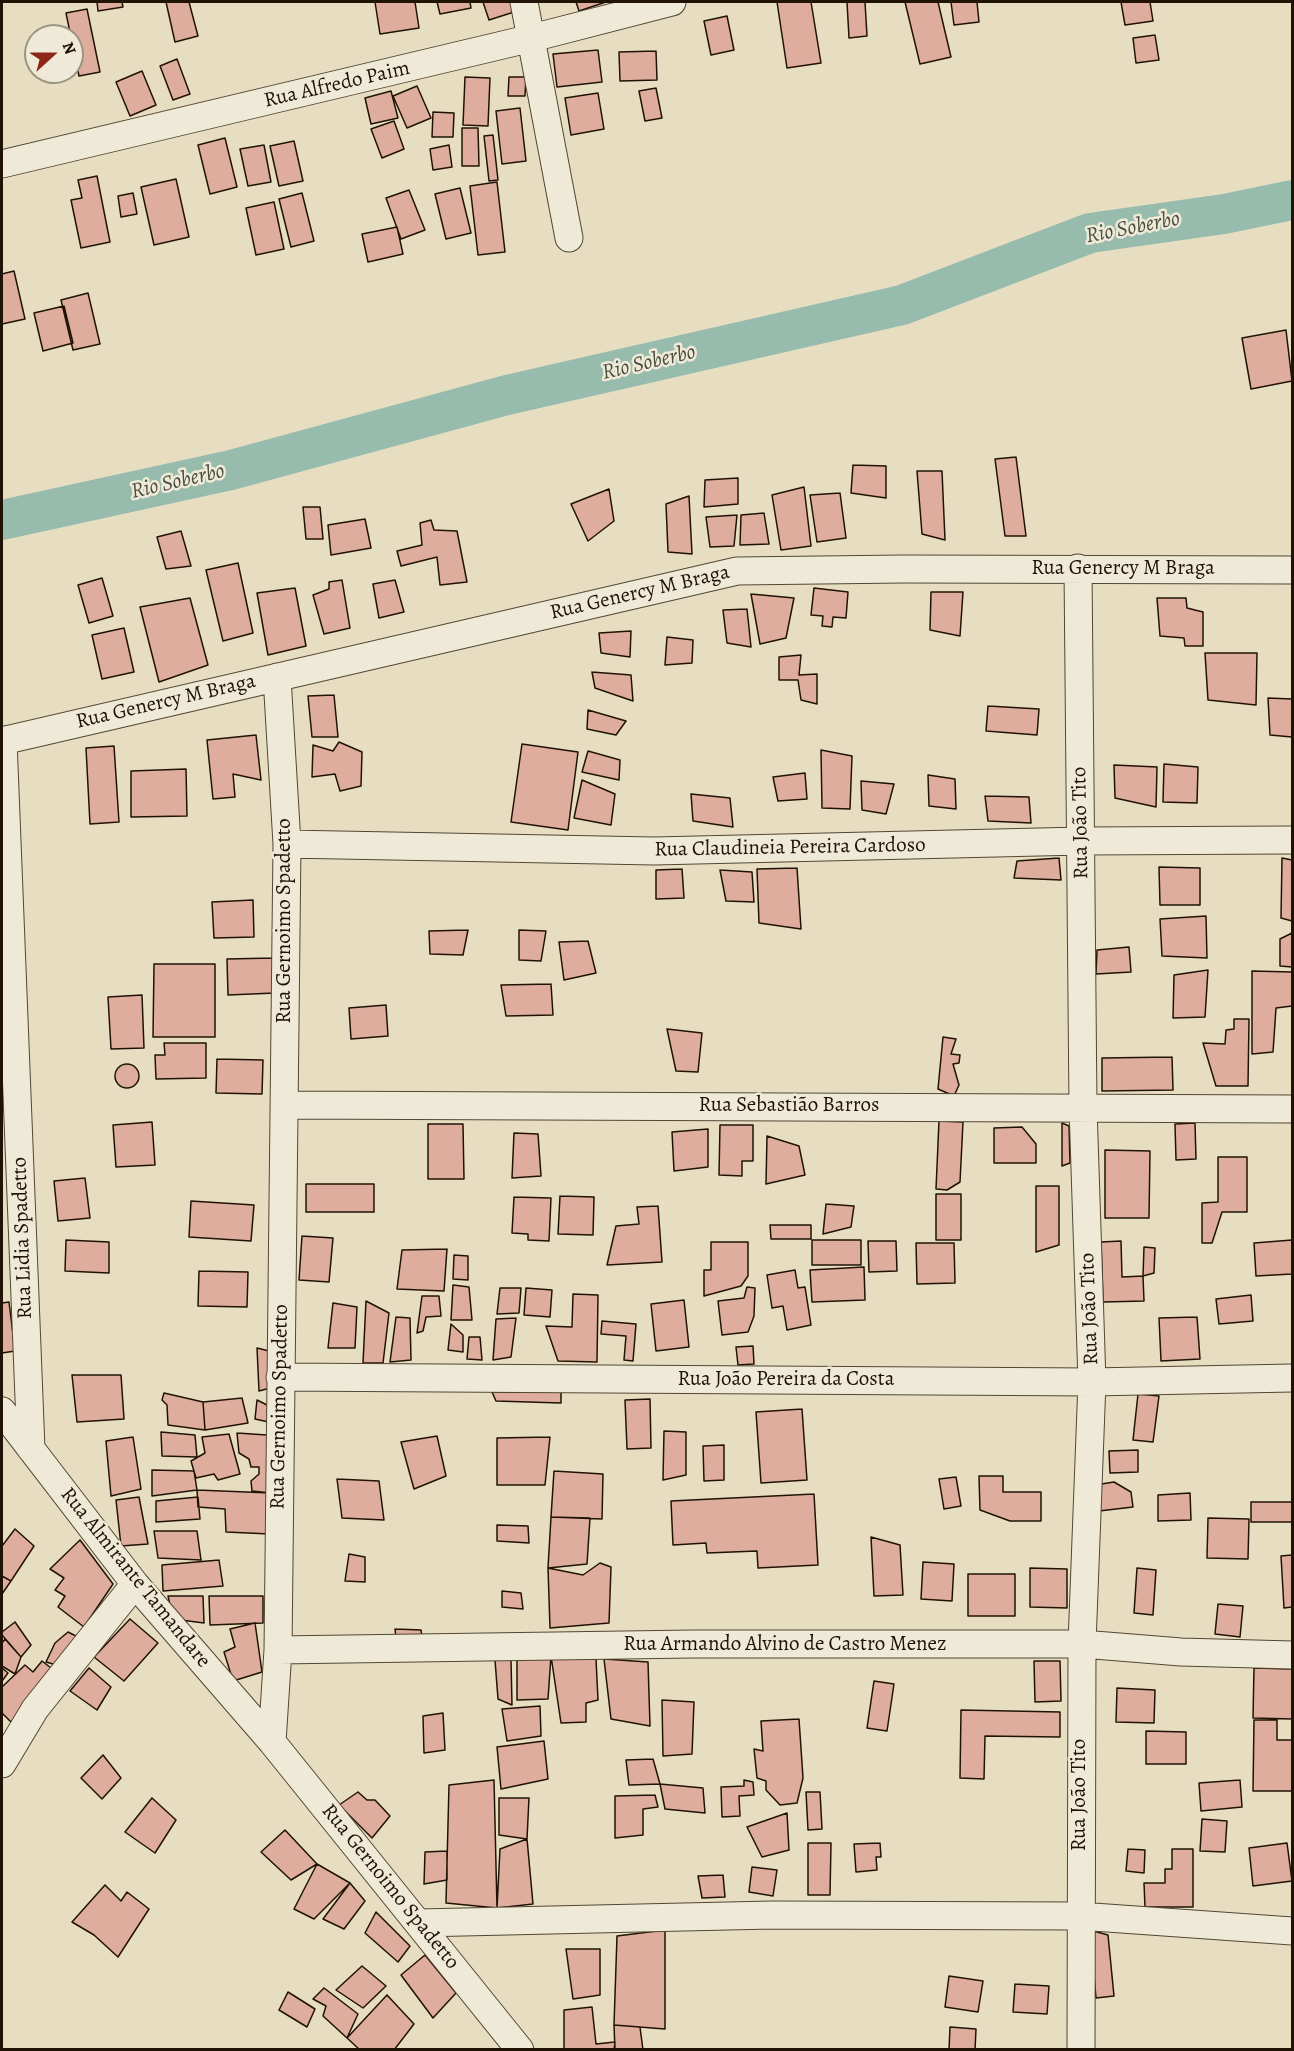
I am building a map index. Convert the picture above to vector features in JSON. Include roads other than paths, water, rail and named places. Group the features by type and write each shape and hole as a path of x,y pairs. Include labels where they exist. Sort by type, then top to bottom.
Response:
{"street":[{"path":"524,2 569,238"},
{"name":"Rua Alfredo Paim","path":"2,164 532,38 672,2"},
{"name":"Rua Genercy M Braga","path":"2,740 737,571 1078,568 1293,570"},
{"name":"Rua João Tito","path":"1078,568 1083,1107 1092,1382 1082,1644 1079,1916 1081,2049"},
{"name":"Rua Gernoimo Spadetto","path":"277,677 287,844 278,1650 272,1742 520,2049"},
{"name":"Rua Lidia Spadetto","path":"2,740 31,1449"},
{"name":"Rua Claudineia Pereira Cardoso","path":"287,844 654,851 1082,841 1293,840"},
{"name":"Rua Sebastião Barros","path":"285,1105 1293,1109"},
{"name":"Rua João Pereira da Costa","path":"280,1377 1092,1382 1293,1378"},
{"name":"Rua Almirante Tamandare","path":"2,1411 135,1584 272,1742"},
{"path":"2,1764 35,1709 135,1584"},
{"name":"Rua Armando Alvino de Castro Menez","path":"278,1650 693,1644 1082,1644 1181,1652 1293,1655"},
{"path":"419,1923 772,1915 1079,1916 1293,1931"}],"waterway":[{"name":"Rio Soberbo","path":"2,520 231,470 507,395 902,305 1090,233 1224,214 1292,200"}]}
